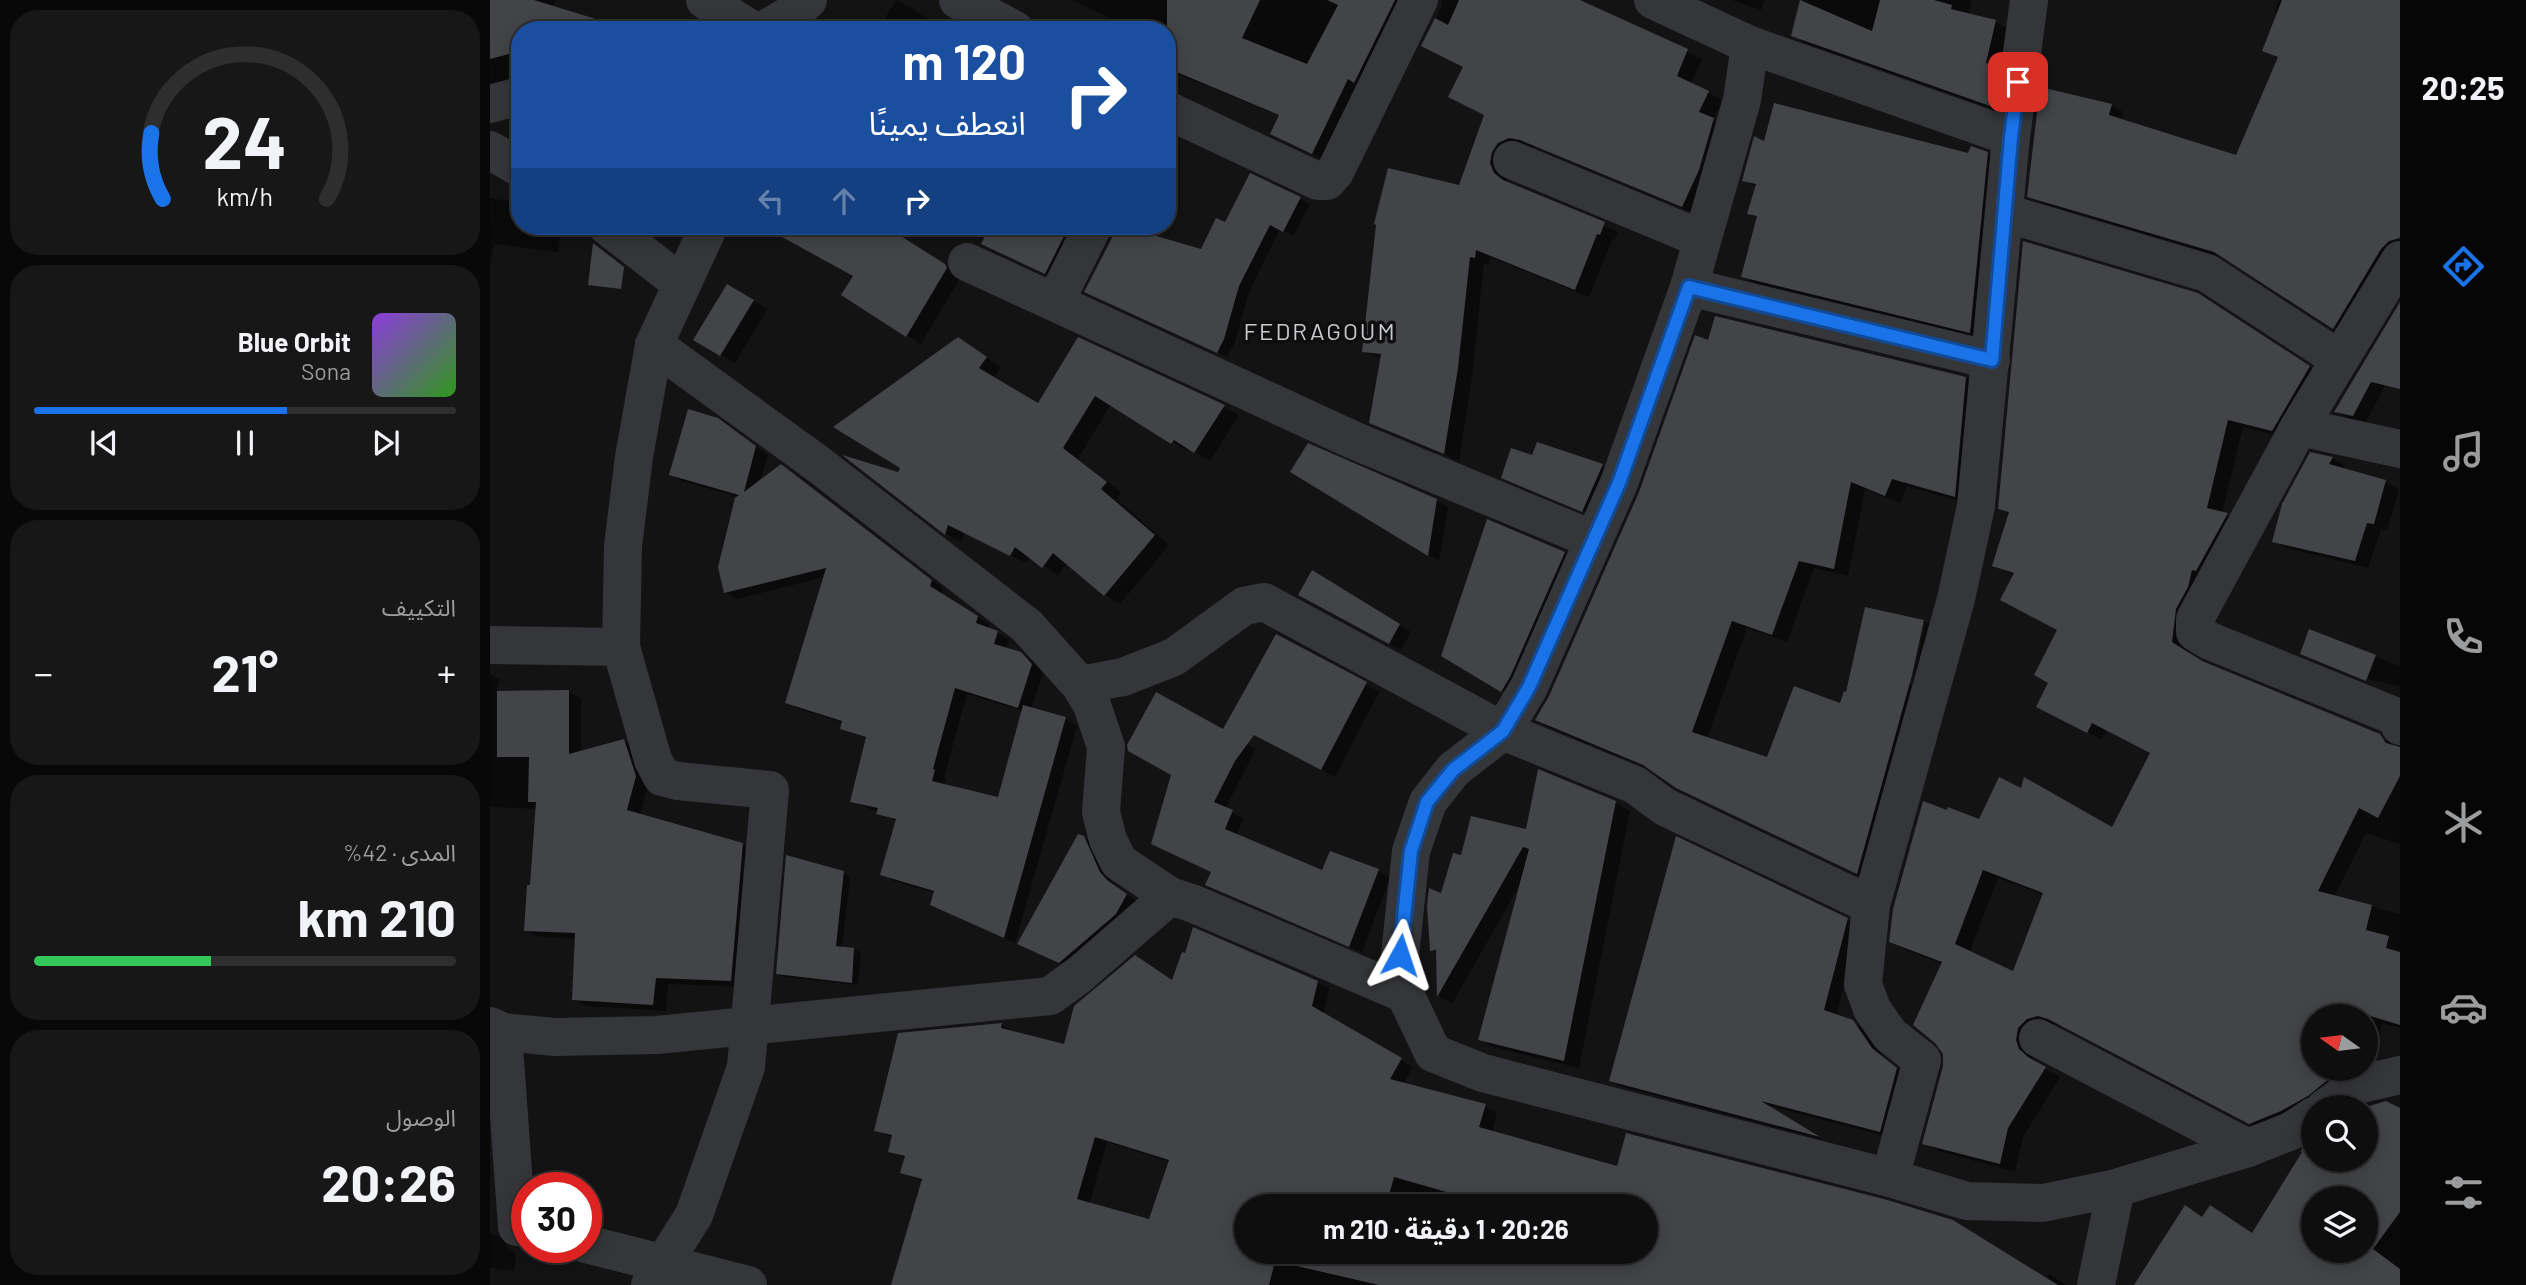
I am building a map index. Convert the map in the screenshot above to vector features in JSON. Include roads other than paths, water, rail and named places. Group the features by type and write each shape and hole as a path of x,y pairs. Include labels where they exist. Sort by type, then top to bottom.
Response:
{"street":[{"path":"705,0 738,21"},
{"path":"779,21 808,0"},
{"path":"958,0 998,21"},
{"path":"1176,114 1318,181 1327,181 1335,172 1419,0"},
{"path":"1653,0 1750,46 2011,137"},
{"path":"1890,1178 1922,1060 1890,1035 1871,1009 1863,984 1871,905 1956,599 1976,506 1992,360 2011,137 2029,0"},
{"path":"1750,46 1742,100 1689,287 1619,483 1529,687 1503,731 1453,770 1427,802 1411,851 1400,955 1405,994 1433,1053 1483,1073 1890,1178 1967,1201 2043,1203 2116,1188 2248,1148 2301,1124"},
{"path":"490,104 511,98"},
{"path":"490,150 511,163"},
{"path":"1512,160 1702,239"},
{"path":"2005,213 2207,273 2339,359"},
{"path":"619,235 682,284"},
{"path":"657,1274 694,1215 746,1067 771,790 662,777 653,760 621,648 623,546 634,457 654,345 705,235"},
{"path":"1055,302 1088,235"},
{"path":"2400,260 2299,427 2195,619 2194,632 2210,641 2397,717 2400,726"},
{"path":"967,262 1353,440 1594,540"},
{"path":"1689,287 1992,360"},
{"path":"654,345 818,464 1027,626 1080,685 1092,705 1106,747 1101,811 1108,840 1119,862 1170,896 1405,994"},
{"path":"2299,427 2400,449"},
{"path":"1080,685 1123,677 1174,657 1244,606 1264,602 1503,731 1635,785 1665,807 1871,905"},
{"path":"490,645 621,648"},
{"path":"511,1224 496,1029 555,1037 644,1035 1050,996 1079,975 1170,896"},
{"path":"2038,1038 2248,1148"},
{"path":"2343,1095 2357,1085 2400,1075"},
{"path":"2096,1285 2116,1188"},
{"path":"602,1251 657,1274 748,1285"}],"district":[{"name":"FEDRAGOUM","path":"1320,330"}]}
